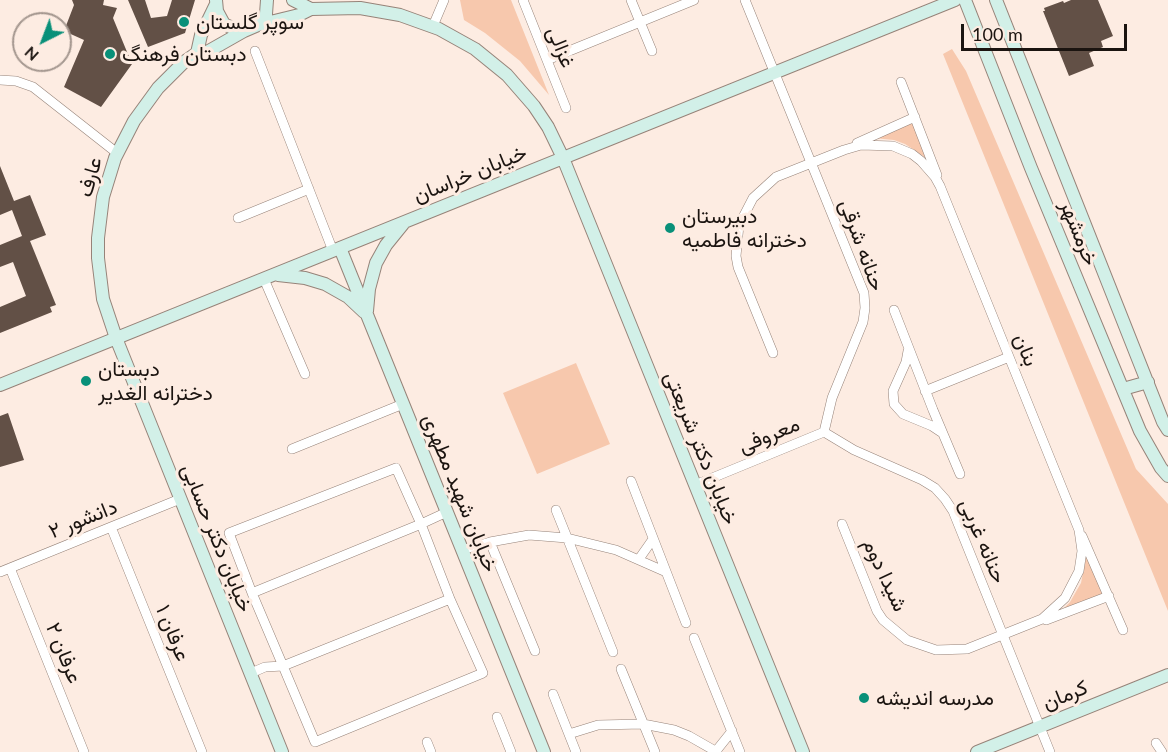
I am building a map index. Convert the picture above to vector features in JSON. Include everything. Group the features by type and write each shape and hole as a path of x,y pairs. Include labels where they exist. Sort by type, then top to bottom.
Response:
{"street":[{"path":"258,25 266,14 267,0"},
{"path":"293,0 312,9"},
{"path":"433,26 444,0"},
{"name":"غزالی","path":"523,0 566,108"},
{"path":"631,0 652,51"},
{"path":"547,60 694,0"},
{"name":"حنانه شرقی","path":"745,0 862,286 865,308 861,330 832,398 824,432"},
{"name":"خیابان خراسان","path":"0,385 955,0"},
{"name":"خرمشهر","path":"965,0 1122,389 1140,431 1168,476"},
{"name":"خرمشهر","path":"996,0 1168,430"},
{"path":"216,2 219,18 224,24 244,31"},
{"path":"197,53 201,35 216,2"},
{"path":"258,25 299,15 312,9 339,7 400,15 433,26 475,49 507,75 545,123 563,158"},
{"name":"عارف","path":"116,338 103,299 98,238 103,197 117,153 151,96 171,75 197,53 207,52 258,25"},
{"path":"255,51 309,189 337,249"},
{"path":"0,81 16,81 33,87 117,153"},
{"path":"901,82 940,186"},
{"path":"844,150 872,135 915,117"},
{"name":"بنان","path":"773,353 738,267 737,235 747,206 759,190 776,177 844,150 872,144 893,146 912,154 929,168 940,186 1079,530 1081,540 1081,561 1071,590 1050,613 1029,625 1003,635"},
{"name":"خیابان دکتر شریعتی","path":"563,158 803,752"},
{"path":"238,218 309,189"},
{"path":"367,315 369,289 376,263 386,245 407,221"},
{"name":"خیابان شهید مطهری","path":"337,249 367,315 544,752"},
{"path":"305,374 268,277 304,278 325,284 348,297 367,315"},
{"path":"894,310 917,373 960,474"},
{"name":"خیابان دکتر حسابی","path":"116,338 282,752"},
{"path":"908,346 908,357 893,391 894,404 903,414 937,428 944,436"},
{"path":"925,391 1009,357"},
{"path":"905,366 912,367 917,373"},
{"path":"1122,389 1148,382"},
{"path":"292,449 403,404"},
{"path":"928,424 933,418 933,411"},
{"name":"معروفی","path":"695,485 824,432"},
{"name":"حنانه غربی","path":"824,432 854,450 922,480 940,493 953,511 1050,752"},
{"path":"396,468 483,673 315,742 252,593 229,533 396,468"},
{"path":"631,481 686,623"},
{"name":"دانشور ۲","path":"0,572 180,499"},
{"path":"556,510 613,652"},
{"path":"252,593 447,512"},
{"name":"شیدا دوم","path":"842,524 877,611 898,634 916,644 946,651 967,649 1003,635"},
{"name":"عرفان ۱","path":"111,527 202,752"},
{"path":"1079,530 1090,551 1122,630"},
{"path":"462,550 530,535 567,538 616,550 666,572"},
{"path":"639,559 653,539"},
{"path":"490,542 536,651"},
{"name":"عرفان ۲","path":"10,568 84,752"},
{"path":"1029,625 1109,596"},
{"path":"251,673 265,667 283,666 450,599"},
{"path":"694,638 740,752"},
{"path":"621,669 655,752"},
{"name":"کرمان","path":"977,752 1168,675"},
{"path":"553,694 576,752"},
{"path":"497,717 511,752"},
{"path":"569,734 598,725 644,724 681,733 717,751 732,732"},
{"path":"427,742 431,752"},
{"path":"1156,743 1162,752"}],"shaded area":[{"path":"460,0 511,0 549,95 520,61 485,33 464,20"},
{"path":"952,49 966,71 1136,469 1168,504 1168,611 943,54"},
{"path":"913,122 929,160 905,144 894,140 873,138"},
{"path":"576,363 610,444 537,474 503,393"},
{"path":"1087,552 1104,595 1060,612 1070,602 1081,583"}],"building":[{"name":"دبستان فرهنگ","path":"72,0 104,0 103,5 117,8 113,18 132,64 101,107 64,87 84,40 72,35 71,12 74,5"},
{"path":"128,0 145,0 151,18 167,16 172,0 195,0 185,33 148,47"},
{"path":"1071,0 1098,0 1113,36 1101,41 1103,47 1089,53 1094,66 1069,76 1043,11 1045,11 1044,8"},
{"path":"0,166 14,201 30,195 46,235 30,241 56,305 50,307 52,312 0,333 0,307 26,296 13,262 0,267 0,245 22,236 12,210 0,215"},
{"path":"8,413 24,460 0,467 0,416"}],"place":[{"name":"سوپر گلستان","path":"184,22"},
{"name":"دبستان فرهنگ","path":"110,54"},
{"name":"دبیرستان دخترانه فاطمیه","path":"670,228"},
{"name":"دبستان دخترانه الغدیر","path":"86,381"},
{"name":"مدرسه اندیشه","path":"864,698"}]}
